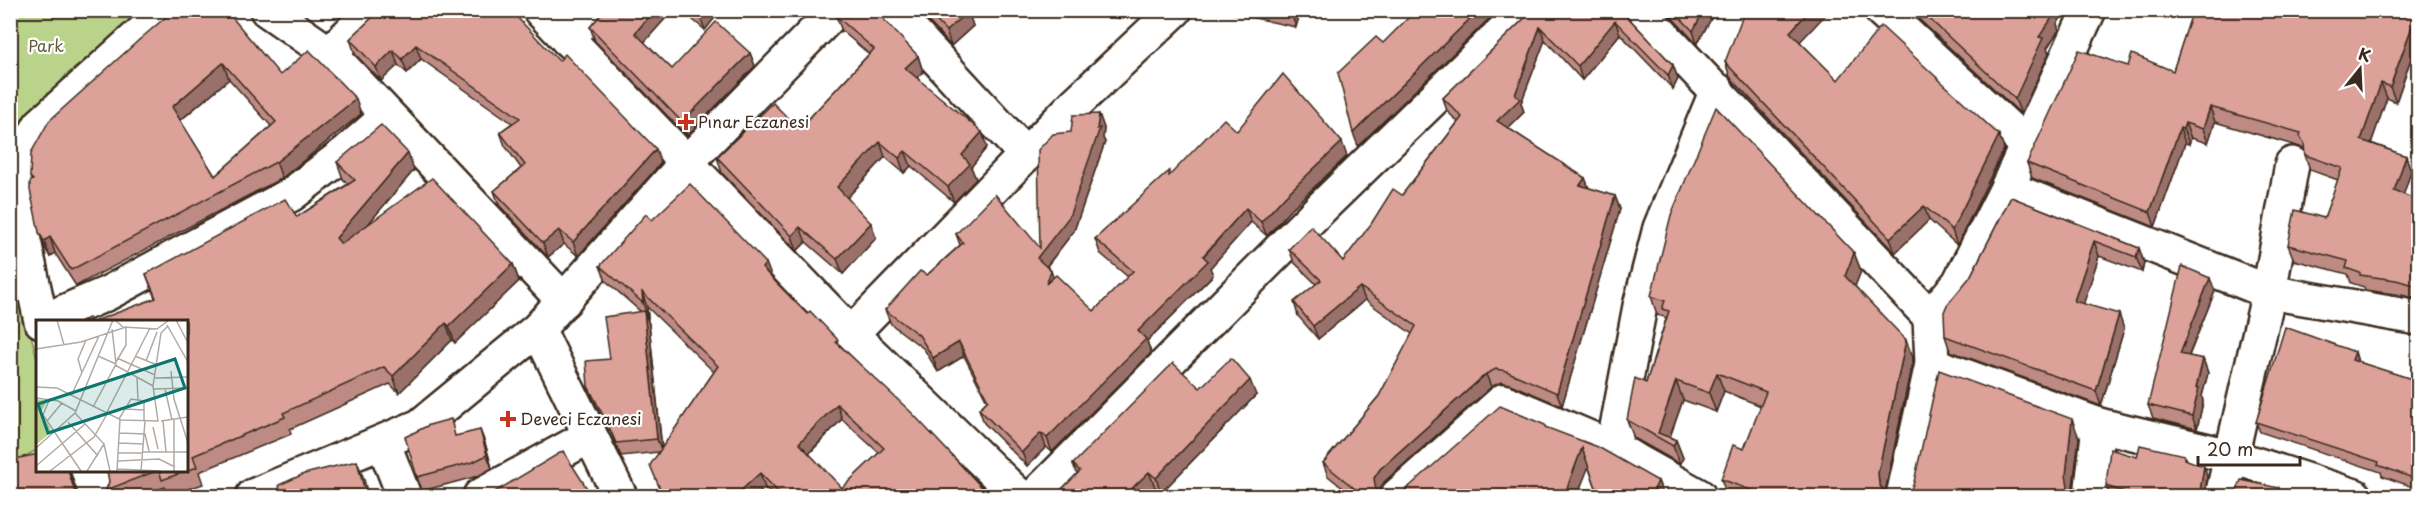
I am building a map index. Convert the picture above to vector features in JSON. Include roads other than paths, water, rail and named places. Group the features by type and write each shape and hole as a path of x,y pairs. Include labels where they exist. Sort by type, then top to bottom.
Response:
{"street":[{"path":"42,320 17,208 18,165 40,125 167,10"},
{"path":"267,10 329,53 564,301"},
{"path":"329,53 374,10"},
{"path":"540,10 851,334 1019,496"},
{"path":"567,39 594,10"},
{"path":"254,496 420,426 538,329 686,164 836,10"},
{"path":"892,10 1026,155"},
{"path":"851,334 1076,103 1175,10"},
{"path":"1035,496 1321,208 1525,10"},
{"path":"1639,10 1930,317 1932,364 1903,496"},
{"path":"1881,10 2027,145"},
{"path":"1930,317 1959,283 2007,188 2089,10"},
{"path":"1613,448 1641,306 1660,228 1717,90"},
{"path":"44,320 108,292 292,194 388,116"},
{"path":"2222,496 2269,292 2292,164"},
{"path":"2007,188 2269,292 2418,318"},
{"path":"538,329 620,496"},
{"path":"1932,364 2099,425 2230,456 2355,496"},
{"path":"1397,496 1503,402 1613,448 1699,496"},
{"path":"2091,496 2099,425"},
{"path":"480,496 591,436"},
{"path":"383,442 404,496"},
{"path":"88,471 97,496"}],"place":[{"name":"Pınar Eczanesi","path":"686,122"},
{"name":"Deveci Eczanesi","path":"508,419"}],"park label":[{"name":"Park","path":"46,46"}]}
